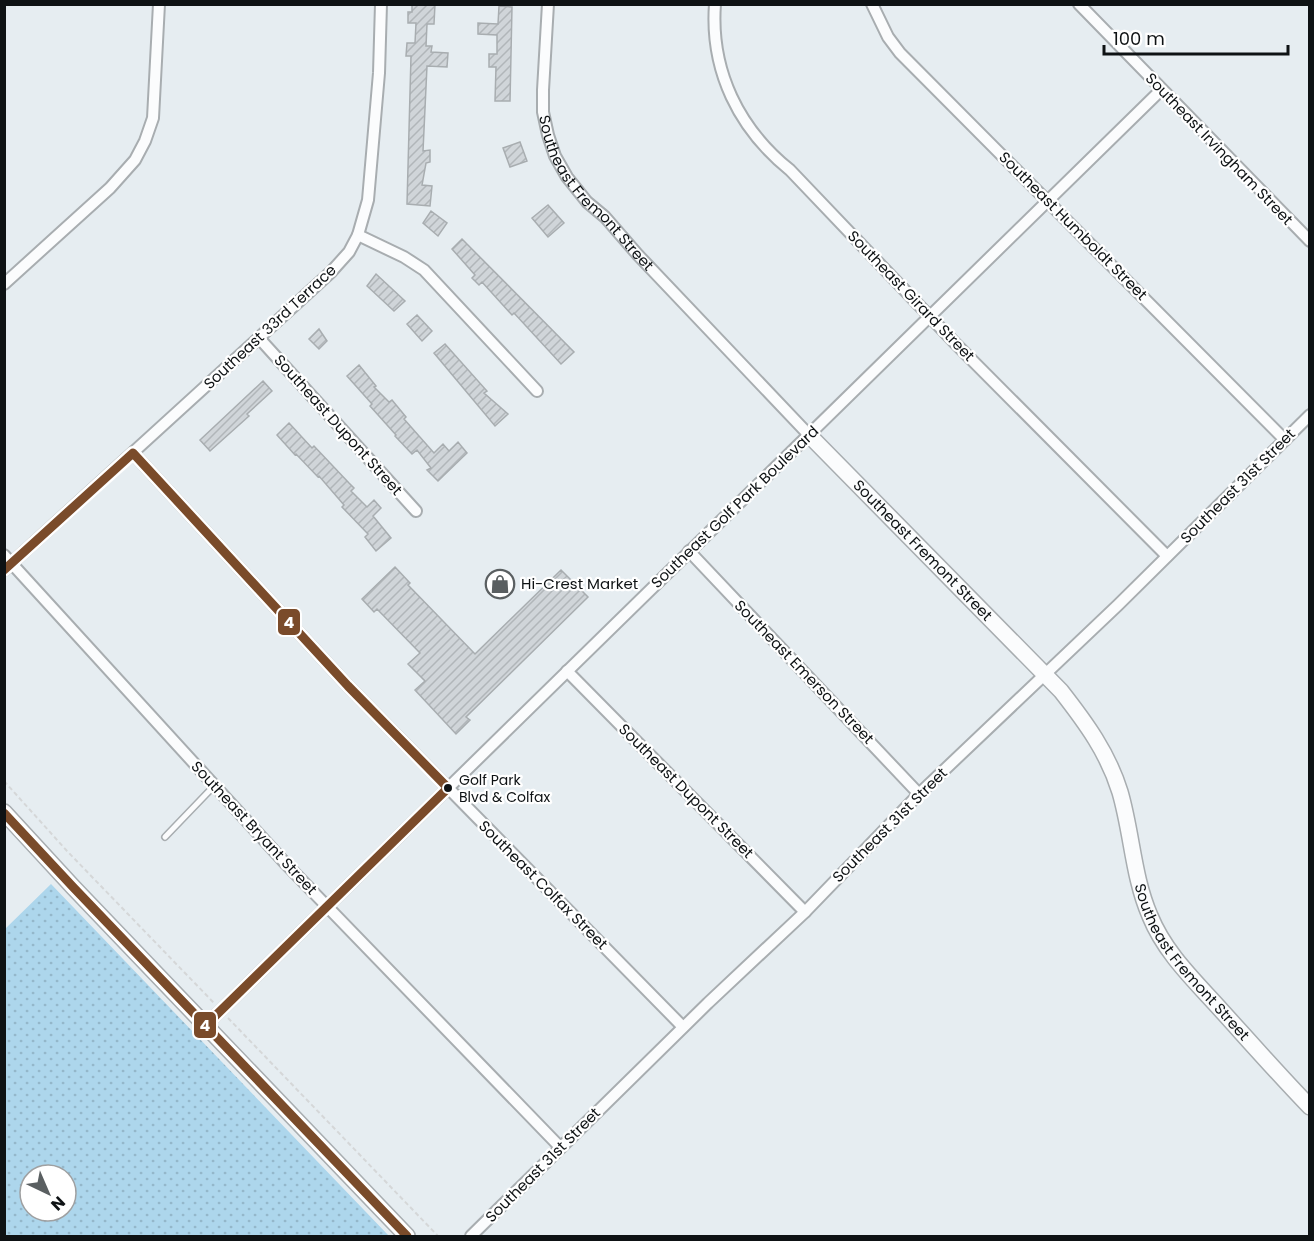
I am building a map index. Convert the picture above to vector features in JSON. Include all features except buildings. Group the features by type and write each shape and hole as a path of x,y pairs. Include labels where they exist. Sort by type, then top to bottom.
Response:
{"street":[{"path":"4,284 110,188 135,160 146,141 153,118 159,4"},
{"name":"Southeast 33rd Terrace","path":"7,563 134,453 343,260 358,235 368,200 379,74 381,4"},
{"name":"Southeast Fremont Street","path":"548,4 543,112 555,156 567,177 587,202 605,217 638,255 809,435 1045,675 1076,710 1100,744 1112,768 1120,794 1137,876 1150,916 1172,955 1310,1107"},
{"name":"Southeast Girard Street","path":"715,4 716,48 728,91 745,123 762,144 1167,556"},
{"name":"Southeast Humboldt Street","path":"872,4 884,29 900,53 1285,440"},
{"name":"Southeast Irvingham Street","path":"1079,4 1310,241"},
{"name":"Southeast Golf Park Boulevard","path":"206,1025 1161,90"},
{"path":"358,235 404,257 424,270 537,391"},
{"name":"Southeast Dupont Street","path":"259,338 416,511"},
{"name":"Southeast 31st Street","path":"471,1236 683,1027 804,912 920,794 1310,415"},
{"name":"Southeast Colfax Street","path":"134,453 348,686 683,1027"},
{"name":"Southeast Emerson Street","path":"688,551 920,794"},
{"name":"Southeast Bryant Street","path":"7,563 327,906 560,1147"},
{"name":"Southeast Dupont Street","path":"567,671 804,912"},
{"path":"4,812 407,1236"}],"lane":[{"path":"165,837 214,786"}],"shaded area":[{"path":"51,884 389,1236 5,1236 5,929"}],"transit line":[{"name":"4","path":"133,453 348,686 448,788"},
{"name":"4","path":"4,570 133,453"},
{"name":"4","path":"206,1025 448,788"},
{"name":"4","path":"4,813 407,1236"}],"place":[{"name":"Hi-Crest Market","path":"500,584"},
{"name":"Golf Park Blvd & Colfax","path":"448,788"}]}
